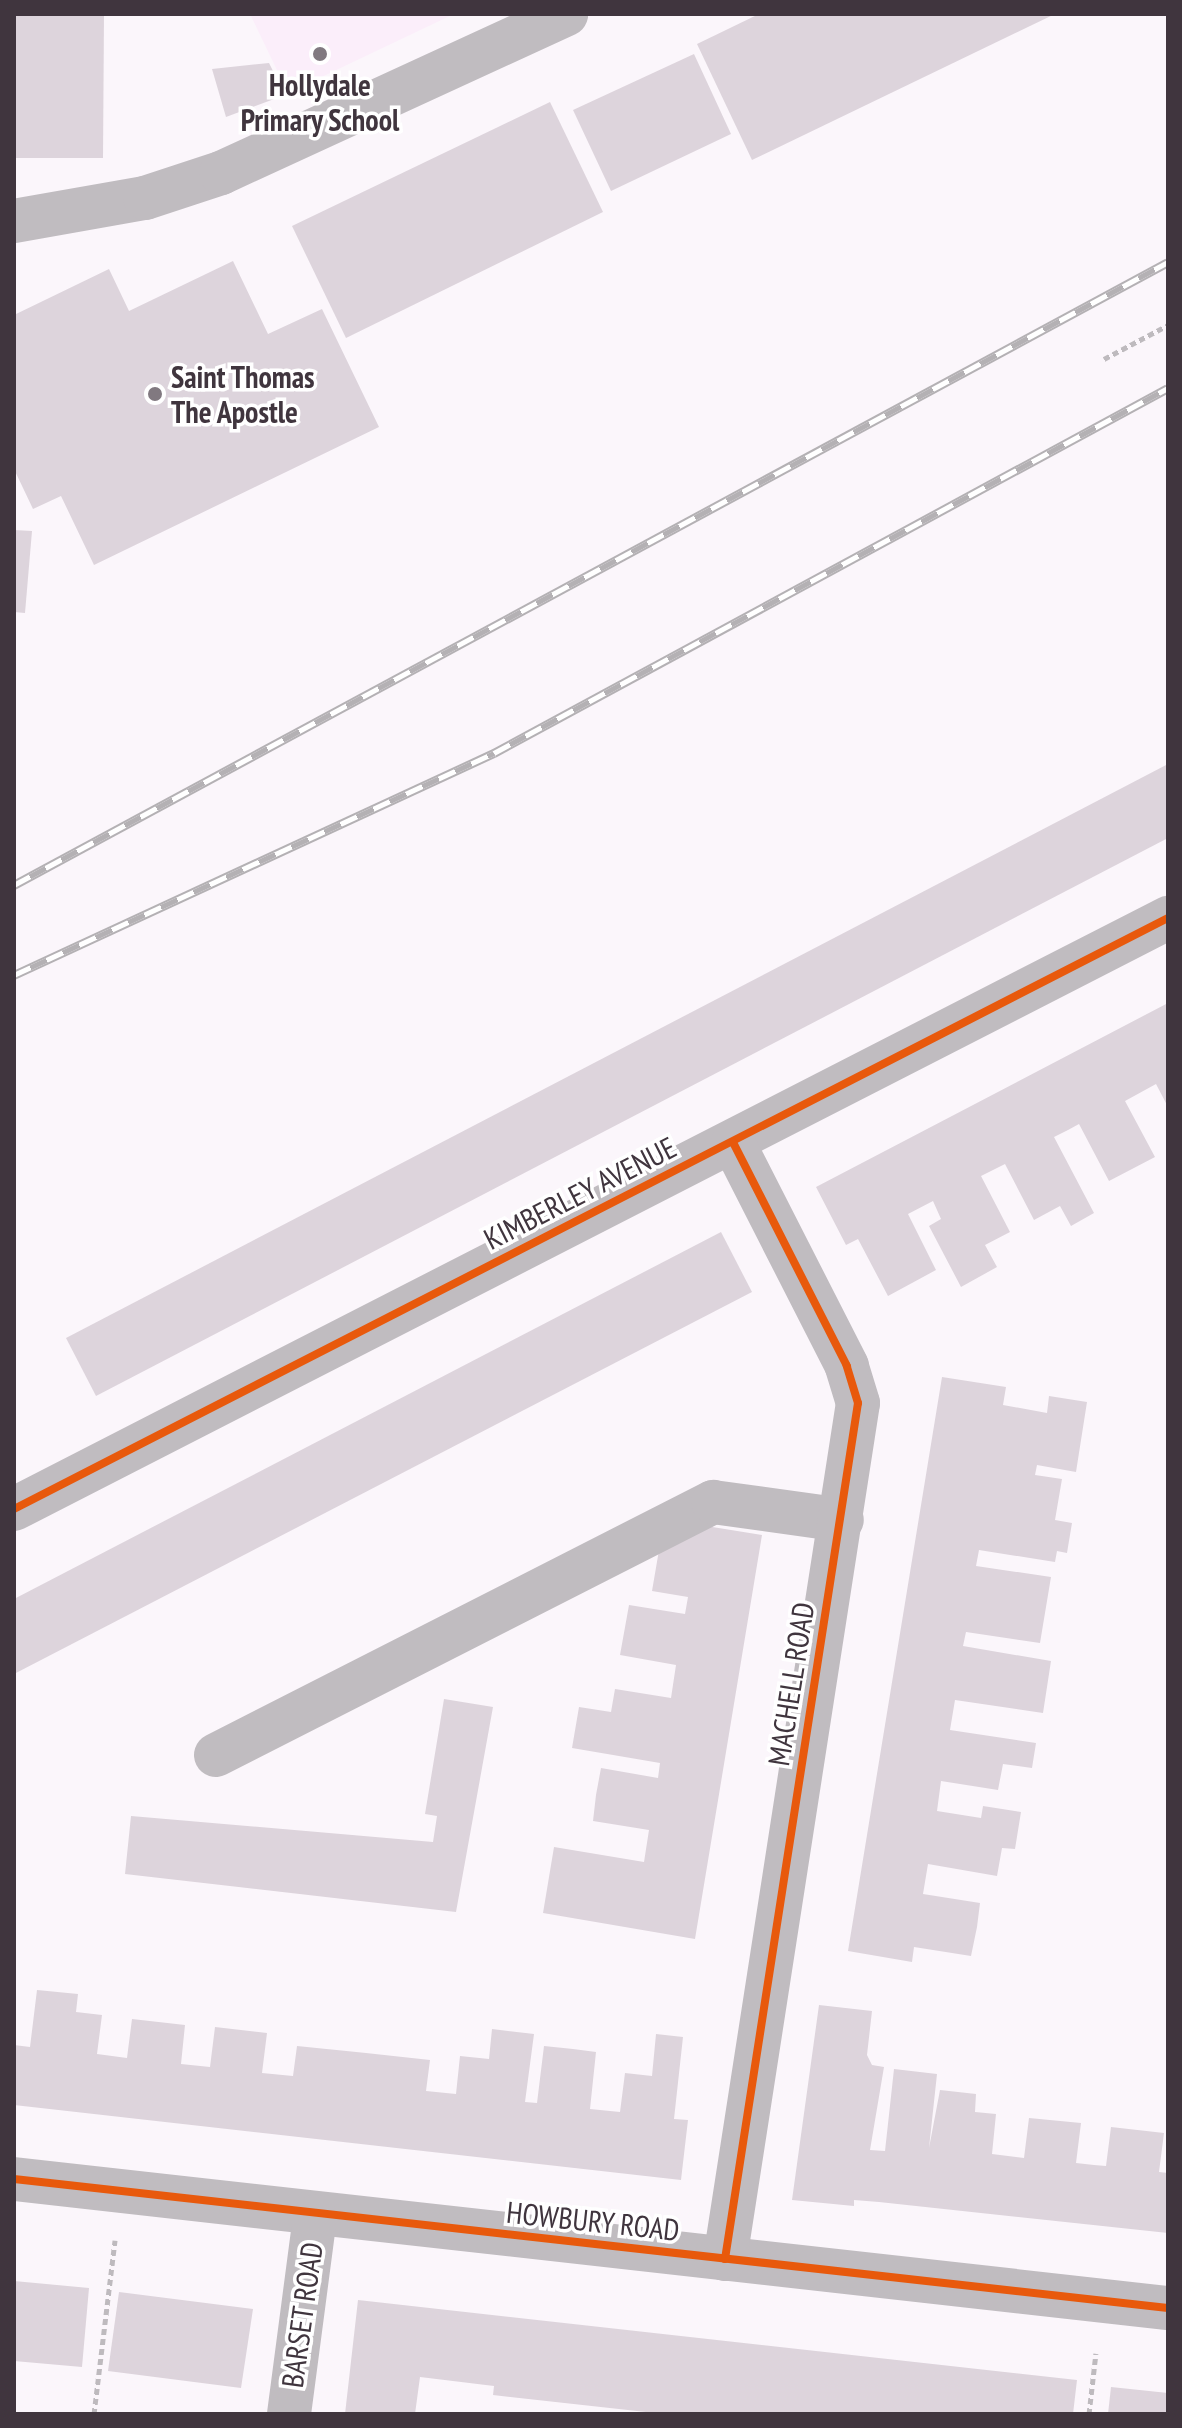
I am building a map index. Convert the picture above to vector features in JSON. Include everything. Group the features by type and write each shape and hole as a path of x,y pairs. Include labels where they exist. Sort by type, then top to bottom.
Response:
{"street":[{"path":"14,221 145,198 221,173 566,14"},
{"name":"KIMBERLEY AVENUE","path":"14,1509 1168,918"},
{"name":"MACHELL ROAD","path":"725,2259 858,1403 847,1366 733,1142"},
{"path":"216,1755 713,1502 842,1520"},
{"name":"HOWBURY ROAD","path":"14,2179 315,2217 1168,2308"},
{"name":"BARSET ROAD","path":"289,2414 315,2217"}],"path":[{"path":"1104,359 1168,325"},
{"path":"94,2414 120,2194"},
{"path":"1089,2414 1102,2300"}],"shaded area":[{"name":"Hollydale Primary School","path":"250,14 454,14 288,93"}],"building":[{"path":"14,14 104,14 103,158 14,158"},
{"path":"759,14 1055,14 752,160 697,44"},
{"path":"694,54 731,134 611,191 573,110"},
{"path":"269,63 285,95 226,117 212,69"},
{"path":"550,102 603,212 346,338 292,226"},
{"name":"Saint Thomas The Apostle","path":"233,261 268,334 322,309 379,427 94,565 61,496 33,509 14,469 14,315 109,269 129,311"},
{"path":"14,530 32,531 25,613 14,612"},
{"path":"1168,764 1168,838 96,1396 66,1338"},
{"path":"1168,1003 1168,1107 1156,1084 1125,1101 1155,1157 1109,1181 1079,1124 1054,1137 1094,1213 1071,1226 1060,1206 1034,1220 1005,1164 981,1176 1010,1232 985,1245 997,1267 961,1287 929,1226 941,1219 933,1201 908,1214 936,1270 888,1296 858,1239 846,1245 816,1187"},
{"path":"721,1232 752,1292 14,1674 14,1599"},
{"path":"942,1377 1006,1387 1003,1405 1047,1413 1049,1396 1087,1402 1076,1472 1037,1465 1035,1475 1062,1479 1055,1520 1072,1523 1067,1553 1057,1551 1055,1562 979,1550 976,1566 1051,1577 1040,1643 966,1632 963,1646 1051,1661 1043,1713 955,1700 950,1730 1036,1743 1032,1768 1003,1764 998,1790 941,1781 937,1811 981,1818 983,1806 1021,1812 1015,1849 1002,1848 997,1876 928,1864 923,1894 980,1903 977,1927 971,1956 914,1947 912,1962 848,1951"},
{"path":"700,1525 762,1535 695,1939 543,1913 554,1847 644,1862 649,1830 593,1821 596,1795 601,1768 658,1778 660,1763 572,1748 579,1707 611,1712 615,1689 671,1698 676,1665 620,1655 629,1605 685,1614 688,1597 652,1591 659,1550"},
{"path":"444,1699 493,1707 456,1912 125,1874 131,1816 433,1842 437,1816 425,1814"},
{"path":"37,1990 78,1994 76,2012 102,2015 97,2054 127,2058 132,2019 185,2025 181,2064 210,2067 215,2027 267,2033 262,2073 293,2076 297,2046 366,2053 430,2060 426,2091 456,2094 460,2056 489,2059 492,2029 534,2034 525,2102 537,2103 544,2046 573,2049 596,2052 590,2109 620,2112 625,2073 652,2076 656,2034 683,2037 674,2119 688,2120 681,2180 14,2105 14,2045 30,2047"},
{"path":"819,2005 872,2011 867,2055 872,2065 884,2067 870,2150 885,2151 894,2069 937,2074 929,2148 940,2090 976,2094 975,2112 996,2114 992,2154 1024,2158 1029,2118 1081,2123 1076,2163 1094,2165 1106,2166 1111,2127 1164,2133 1159,2172 1168,2173 1168,2233 879,2202 854,2200 854,2206 792,2200"},
{"path":"14,2281 89,2288 82,2367 14,2361"},
{"path":"119,2292 253,2309 241,2388 108,2371"},
{"path":"358,2300 1077,2380 1073,2414 664,2414 493,2395 494,2386 420,2377 415,2414 345,2414"},
{"path":"1111,2387 1168,2393 1168,2414 1108,2414"}],"railway":[{"path":"14,885 1168,262"},
{"path":"14,975 494,753 1168,388"}],"cycle path":[{"path":"14,1509 1168,918"},
{"path":"725,2259 858,1403 847,1366 733,1142"},
{"path":"14,2179 1168,2308"}],"place":[{"name":"Hollydale Primary School","path":"320,54"},
{"name":"Saint Thomas The Apostle","path":"155,394"}]}
